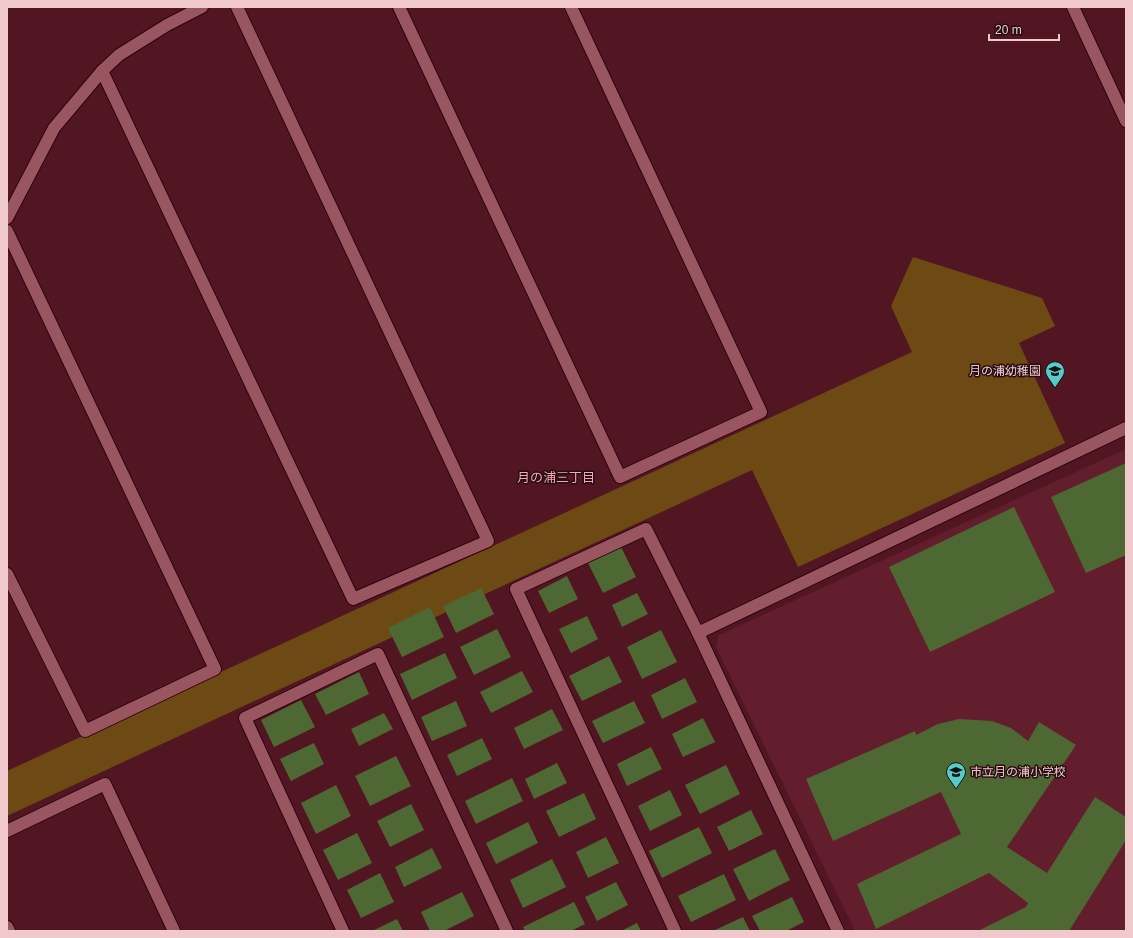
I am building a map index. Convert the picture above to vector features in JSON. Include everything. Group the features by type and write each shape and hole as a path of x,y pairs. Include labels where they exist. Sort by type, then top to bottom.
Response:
{"street":[{"path":"7,218 54,128 102,71 118,55 167,25 202,7"},
{"path":"102,71 353,599 488,541 237,7"},
{"path":"399,7 620,477 761,412 571,7"},
{"path":"1073,7 1126,121"},
{"path":"7,231 215,668 85,731 7,574"},
{"path":"698,633 1126,428"},
{"path":"675,931 516,589 646,529 698,633 838,931"},
{"path":"343,931 245,718 378,654 507,931"},
{"path":"7,831 105,784 174,931"},
{"path":"7,927 9,931"}],"shaded area":[{"path":"913,257 1042,298 1055,326 1019,343 1065,443 798,567 752,470 7,816 7,771 912,352 891,306"},
{"name":"市立月の浦小学校","path":"1126,449 1126,931 855,931 716,647 719,635"}],"building":[{"path":"1126,463 1126,555 1086,573 1051,497"},
{"path":"1014,507 1055,592 930,652 889,567"},
{"path":"620,545 636,577 603,593 587,561"},
{"path":"567,576 578,599 549,613 538,591"},
{"path":"481,588 494,614 456,633 443,606"},
{"path":"637,593 648,614 622,627 612,605"},
{"path":"430,607 444,637 402,657 388,628"},
{"path":"587,616 598,639 571,653 559,629"},
{"path":"497,629 511,657 474,675 460,647"},
{"path":"661,630 677,662 642,679 627,647"},
{"path":"445,653 457,678 412,700 400,674"},
{"path":"609,656 622,682 582,701 569,676"},
{"path":"522,671 533,692 491,713 480,692"},
{"path":"359,672 369,694 326,715 315,694"},
{"path":"685,678 697,702 662,719 651,695"},
{"path":"301,700 315,727 274,747 261,720"},
{"path":"456,701 467,726 432,741 421,717"},
{"path":"634,701 645,723 603,743 592,721"},
{"path":"552,709 563,730 524,749 514,728"},
{"path":"384,713 393,729 359,746 351,729"},
{"path":"703,718 715,742 683,757 672,734"},
{"path":"959,719 992,721 1011,728 1028,741 1039,722 1076,745 1007,847 1047,873 1095,797 1126,817 1126,840 1069,931 978,931 1026,907 1028,903 989,873 876,929 857,884 961,834 941,792 833,841 806,779 915,731 916,735 938,724"},
{"path":"482,738 492,759 457,776 447,755"},
{"path":"314,743 324,764 291,781 280,759"},
{"path":"651,747 662,769 627,786 617,764"},
{"path":"396,756 411,786 370,806 355,776"},
{"path":"557,763 567,783 534,799 525,779"},
{"path":"726,765 740,794 700,814 685,785"},
{"path":"512,778 523,801 476,824 465,801"},
{"path":"336,785 351,816 316,834 301,803"},
{"path":"670,790 682,815 650,831 638,806"},
{"path":"584,793 596,819 559,837 546,811"},
{"path":"411,804 424,830 390,847 377,821"},
{"path":"751,810 763,834 729,851 717,827"},
{"path":"528,822 538,843 496,864 486,843"},
{"path":"699,827 712,853 662,878 649,851"},
{"path":"357,833 372,863 338,880 323,850"},
{"path":"606,837 619,863 588,878 576,852"},
{"path":"432,848 442,868 404,887 395,867"},
{"path":"775,849 790,880 749,901 733,869"},
{"path":"552,859 566,887 523,908 510,880"},
{"path":"380,873 394,902 361,918 347,890"},
{"path":"724,874 736,900 691,922 678,896"},
{"path":"616,882 628,905 597,921 585,897"},
{"path":"462,892 474,916 444,931 430,931 421,912"},
{"path":"792,897 804,922 786,931 760,931 752,916"},
{"path":"574,902 585,924 571,931 525,931 523,927"},
{"path":"743,917 750,931 713,931"},
{"path":"397,919 403,931 372,931"},
{"path":"637,923 641,931 621,931"}],"place":[{"name":"月の浦幼稚園","path":"1055,388"},
{"name":"市立月の浦小学校","path":"956,789"}],"district":[{"name":"月の浦三丁目","path":"556,477"}]}
